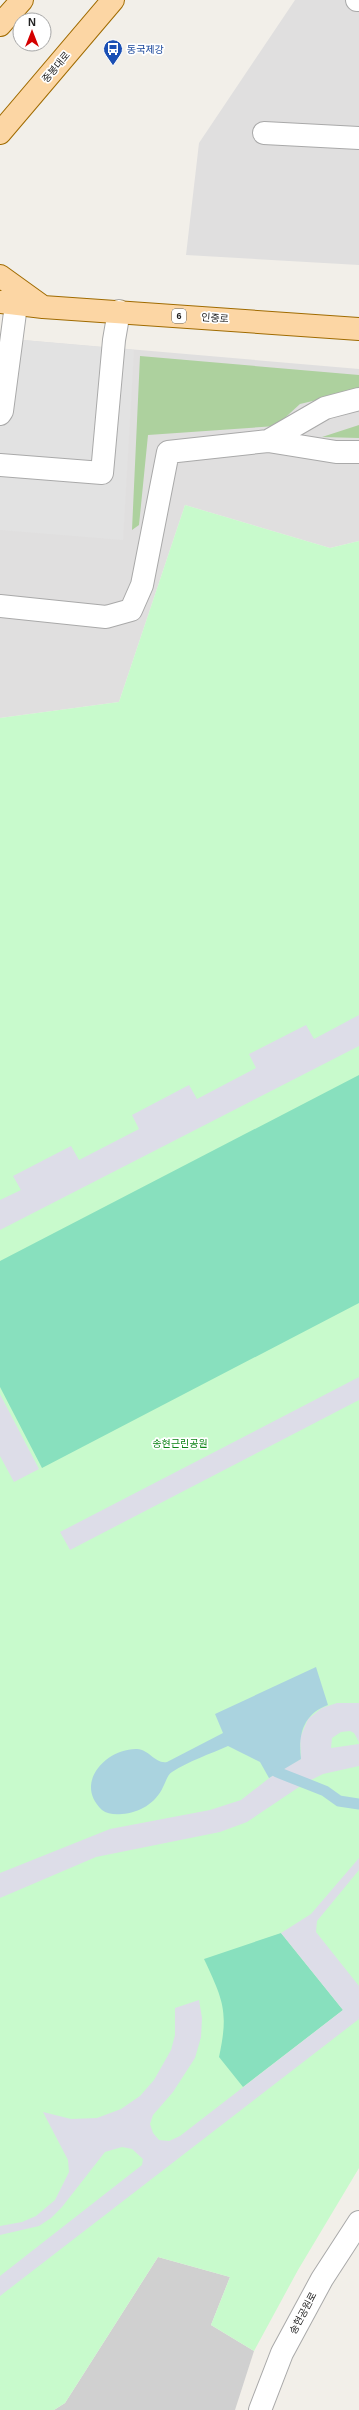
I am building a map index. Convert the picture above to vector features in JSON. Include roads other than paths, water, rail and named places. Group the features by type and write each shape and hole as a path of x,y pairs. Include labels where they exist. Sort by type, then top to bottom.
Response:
{"main road":[{"path":"0,25 22,0"},
{"name":"중봉대로","path":"0,133 113,0"},
{"path":"0,276 43,307"},
{"name":"인중로","path":"8,303 43,307 119,311 359,329"}],"street":[{"path":"264,133 359,138"},
{"path":"0,414 2,411 8,303"},
{"path":"0,465 102,473 114,340 119,311"},
{"path":"268,441 326,408 359,399"},
{"path":"0,606 106,617 131,610 142,585 168,452 268,441 336,452 359,452"},
{"name":"송현공원로","path":"260,2410 282,2353 322,2278 359,2222"}],"water":[{"path":"316,1667 328,1705 313,1714 304,1726 300,1742 301,1759 269,1778 260,1762 228,1746 192,1761 170,1773 156,1798 135,1812 111,1814 102,1810 94,1800 91,1789 92,1779 97,1769 115,1754 126,1750 137,1749 142,1750 159,1761 167,1762 223,1733 215,1714"}],"waterway":[{"path":"277,1772 325,1791 339,1801 359,1804"}],"place":[{"name":"동국제강","path":"113,66"}],"park label":[{"name":"송현근린공원","path":"180,1443"}]}
